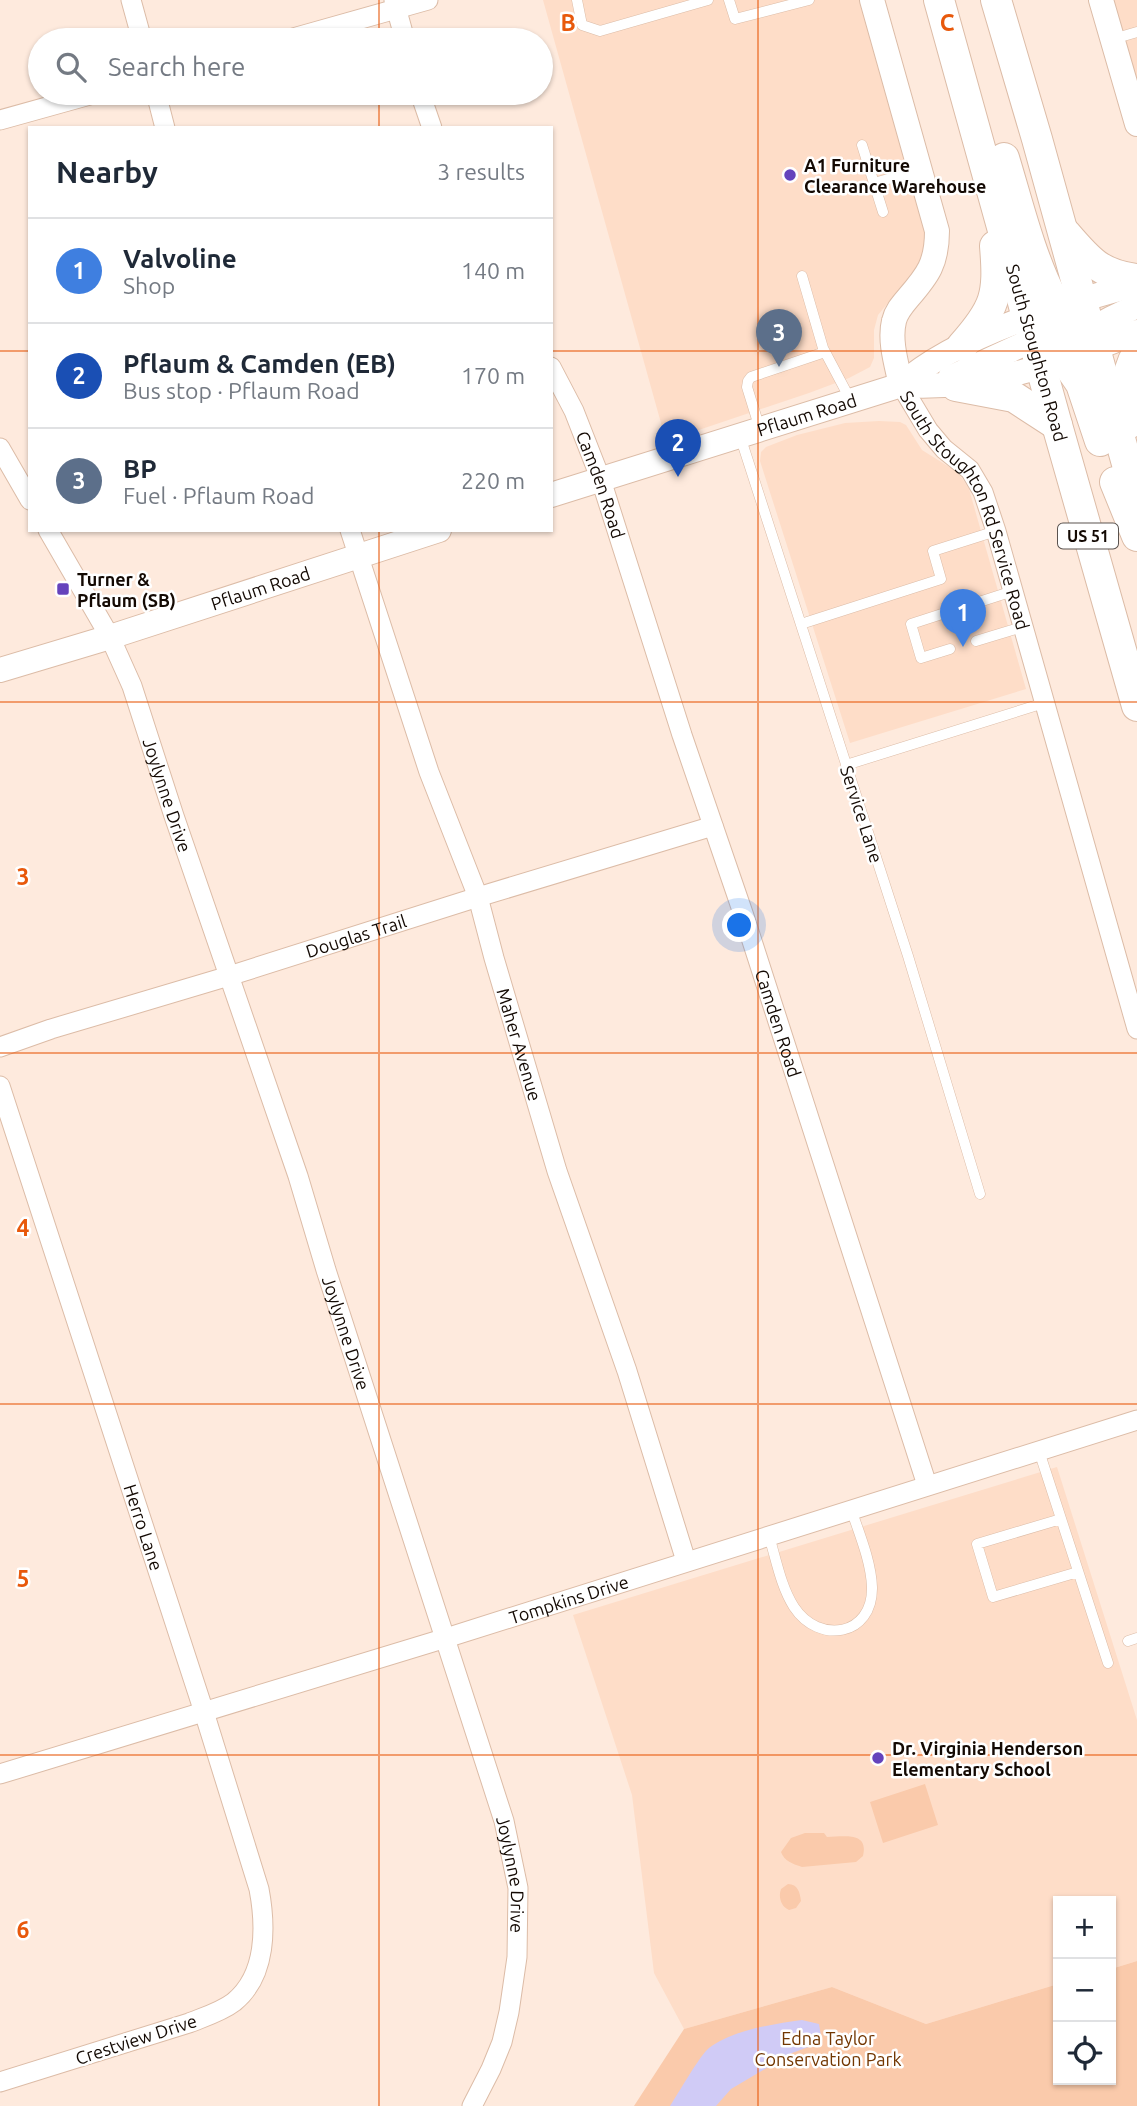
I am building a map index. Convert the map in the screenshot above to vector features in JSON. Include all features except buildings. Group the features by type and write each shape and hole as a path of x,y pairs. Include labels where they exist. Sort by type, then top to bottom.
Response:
{"main road":[{"name":"South Stoughton Road","path":"996,0 1063,230 1062,334 1057,425 1137,706"},
{"name":"South Stoughton Road","path":"940,1 999,214 1122,448 1137,499"},
{"path":"940,1 977,81 1107,464 1137,536"},
{"path":"962,346 979,326 995,295 998,273 995,236 999,214"},
{"path":"1063,230 1085,256 1103,270 1118,277 1137,279"},
{"path":"1122,448 1128,426 1126,386 1137,353"},
{"path":"956,386 1014,397 1057,425"}],"street":[{"path":"131,0 139,28"},
{"path":"323,28 395,5 428,0"},
{"name":"South Stoughton Rd Service Road","path":"872,0 937,231 931,269 900,308 893,323 892,338 901,386 928,430 944,449 970,470 983,492 1137,1029"},
{"path":"1101,0 1112,39 1131,85 1137,124"},
{"path":"395,5 402,28"},
{"path":"0,120 54,105"},
{"path":"159,105 164,126"},
{"path":"424,105 431,126"},
{"name":"Pflaum Road","path":"553,494 901,386 956,386 994,380 1137,284"},
{"path":"901,386 952,377 1137,306"},
{"name":"Pflaum Road","path":"901,386 920,369 962,346 1062,334 1137,332"},
{"name":"Camden Road","path":"553,371 574,411 601,480 928,1485"},
{"path":"0,448 28,497"},
{"name":"Joylynne Drive","path":"49,532 110,637 132,686 174,816 299,1176 326,1270 504,1821 517,1880 517,1958 502,2042 472,2106"},
{"name":"Maher Avenue","path":"351,532 429,772 478,897 557,1171 627,1371 686,1561"},
{"name":"Pflaum Road","path":"0,670 433,532"},
{"name":"Douglas Trail","path":"0,1047 713,826"},
{"name":"Herro Lane","path":"0,1086 259,1889 264,1916 263,1939 255,1971"},
{"name":"Tompkins Drive","path":"0,1773 446,1637 1137,1420"},
{"name":"Crestview Drive","path":"0,2082 189,2023 218,2011 235,2002 255,1971"}],"lane":[{"path":"577,0 582,25 600,31 708,0"},
{"path":"729,0 735,19 809,0"},
{"path":"1112,39 1137,32"},
{"path":"862,145 883,212"},
{"path":"874,183 920,170"},
{"path":"802,276 825,352 852,402"},
{"name":"Service Lane","path":"825,352 751,377 747,381 750,433 801,624 908,956 980,1194"},
{"path":"801,624 941,579 933,551 996,531"},
{"path":"950,649 921,658 911,624 1013,591"},
{"path":"976,641 1022,627"},
{"path":"846,765 1044,703"},
{"path":"1039,1451 1108,1663"},
{"path":"769,1535 785,1589 794,1608 805,1620 819,1628 836,1632 850,1628 864,1618 872,1587 868,1564 851,1509"},
{"path":"1061,1519 977,1544 993,1597 1078,1572"}],"shaded area":[{"path":"543,0 859,0 925,234 921,263 878,315 874,330 874,358 870,367 809,393 666,441 553,28"},
{"path":"1101,0 1137,0 1137,124"},
{"path":"879,421 906,425 922,450 954,470 969,489 1026,689 850,743 760,461 761,452 766,447 797,435 845,423"},
{"name":"Dr. Virginia Henderson Elementary School","path":"1057,1467 1137,1720 1137,1961 1116,1967 1116,1896 1053,1896 1053,1986 926,2024 832,1987 684,2029 654,1973 632,1795 573,1615"},
{"path":"802,2020 819,2024 822,2042 792,2053 731,2089 716,2106 670,2106 700,2058 718,2042 754,2029"}],"green space":[{"path":"925,1784 938,1825 883,1843 870,1802"},
{"path":"805,1833 824,1833 827,1837 853,1837 862,1842 863,1856 856,1862 802,1867 795,1865 781,1852 791,1838"},
{"path":"788,1884 796,1887 801,1901 796,1908 789,1910 782,1904 780,1895 781,1889"},
{"name":"Edna Taylor Conservation Park","path":"1137,1961 1137,2106 634,2106 684,2029 832,1987 926,2024 1053,1986 1053,2085 1116,2085 1116,1967"}],"place":[{"name":"A1 Furniture Clearance Warehouse","path":"790,175"},
{"name":"BP","path":"779,367"},
{"name":"Pflaum & Camden (EB)","path":"678,477"},
{"name":"Turner & Pflaum (SB)","path":"63,589"},
{"name":"Valvoline","path":"963,647"},
{"name":"Dr. Virginia Henderson Elementary School","path":"878,1758"}]}
